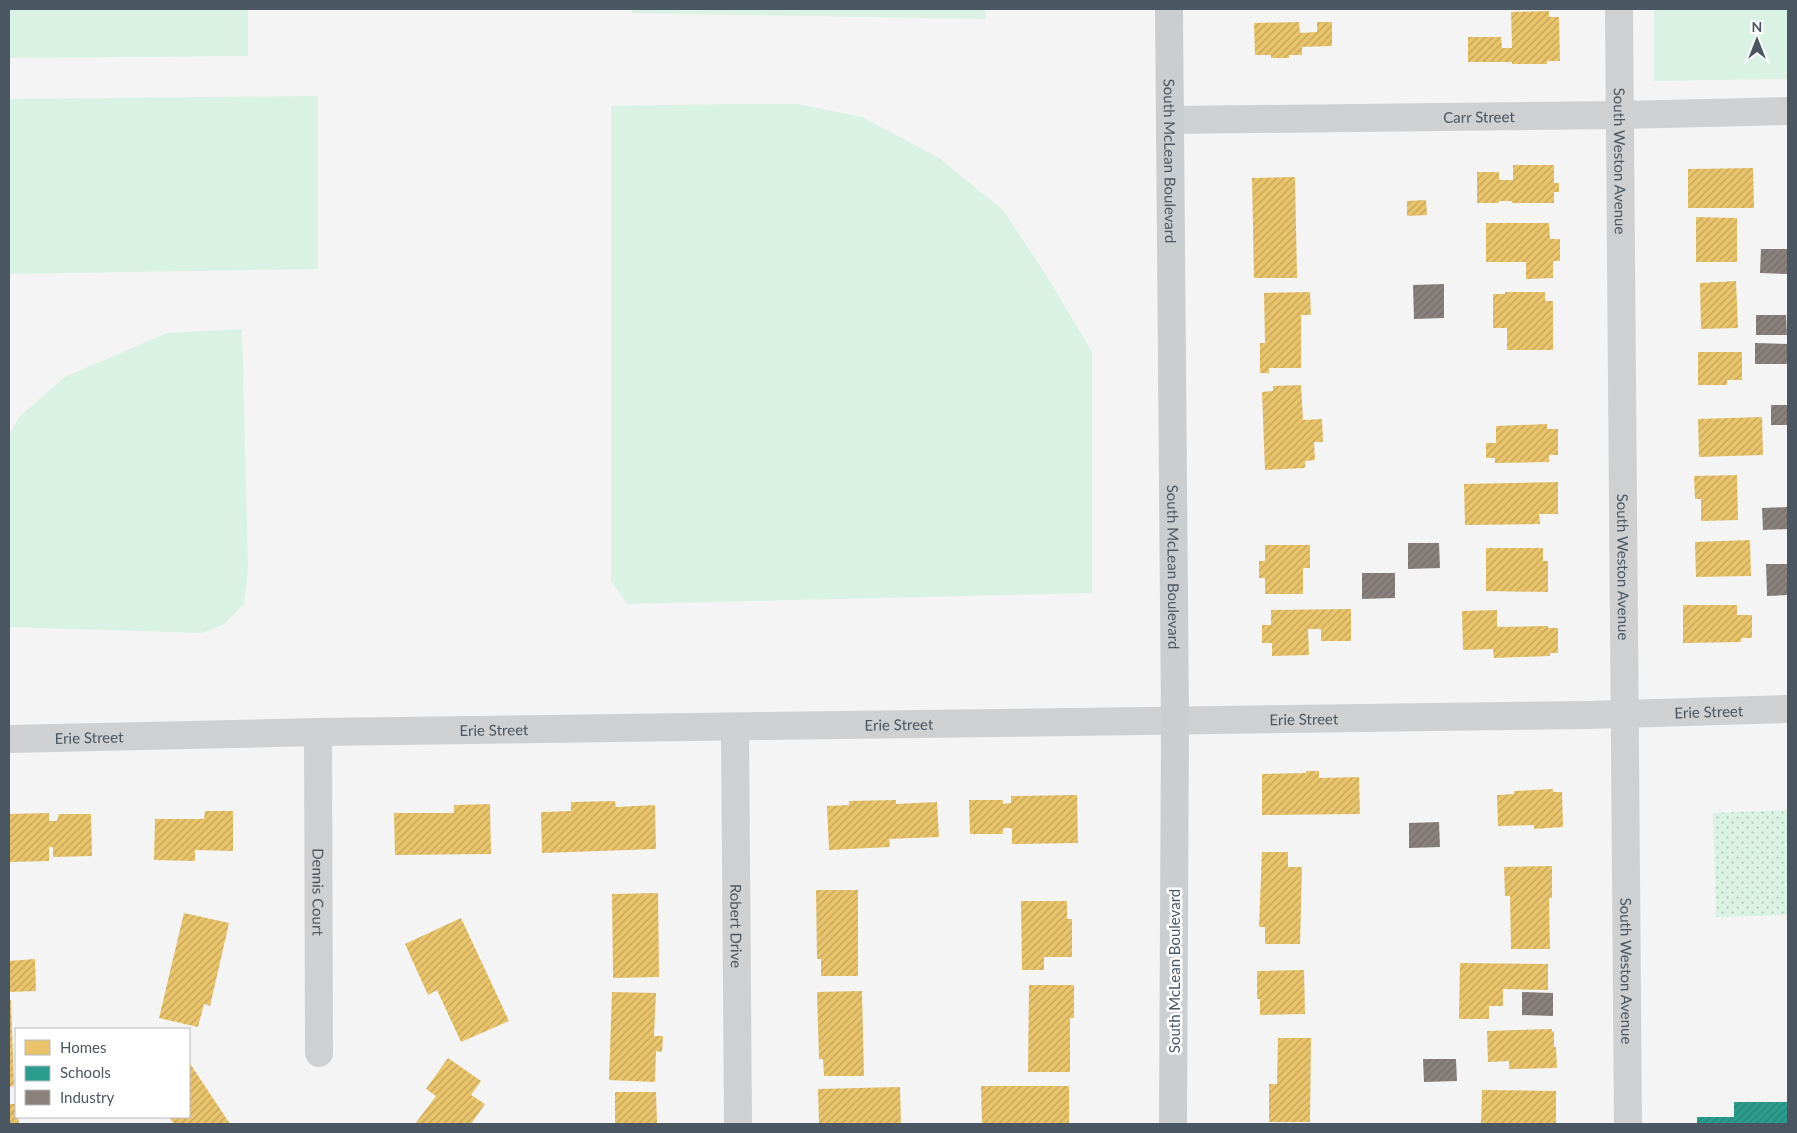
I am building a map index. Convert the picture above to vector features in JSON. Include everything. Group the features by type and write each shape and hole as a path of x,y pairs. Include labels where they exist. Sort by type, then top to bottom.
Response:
{"main road":[{"name":"South McLean Boulevard","path":"1169,9 1175,720 1173,1124"}],"street":[{"name":"South Weston Avenue","path":"1619,9 1628,1124"},
{"name":"Carr Street","path":"1170,120 1620,115 1788,111"},
{"name":"Erie Street","path":"9,739 318,732 1625,714 1788,709"},
{"name":"Robert Drive","path":"735,727 738,1124"},
{"name":"Dennis Court","path":"318,732 319,1053"}],"green space":[{"path":"9,9 248,9 248,56 9,58"},
{"path":"632,9 985,9 986,19 632,13"},
{"path":"1654,9 1788,9 1788,79 1654,81"},
{"path":"318,96 318,269 9,274 9,99"},
{"path":"797,104 862,117 939,158 1003,210 1046,275 1092,352 1092,593 627,604 611,581 611,106"},
{"path":"242,329 248,568 244,604 223,625 202,633 9,627 9,435 20,416 65,377 167,333"},
{"path":"1788,810 1788,915 1716,917 1713,813"}],"building: Homes":[{"path":"1549,11 1549,17 1559,17 1560,61 1547,61 1547,64 1468,62 1468,37 1501,37 1502,48 1512,48 1511,12"},
{"path":"1299,22 1300,33 1317,32 1317,22 1332,22 1332,46 1302,47 1302,55 1289,55 1289,58 1271,58 1271,55 1255,55 1254,23"},
{"path":"1513,165 1554,165 1554,183 1559,183 1559,192 1554,192 1554,203 1512,203 1512,201 1499,201 1499,203 1477,203 1477,172 1499,172 1499,180 1513,180"},
{"path":"1753,168 1754,208 1688,208 1688,169"},
{"path":"1295,177 1297,278 1254,278 1252,178"},
{"path":"1426,200 1427,215 1407,216 1407,201"},
{"path":"1696,217 1737,218 1737,262 1696,262"},
{"path":"1486,223 1549,223 1550,239 1560,239 1560,261 1553,261 1553,278 1526,279 1526,262 1486,262"},
{"path":"1736,281 1738,328 1701,329 1700,283"},
{"path":"1310,292 1311,315 1301,315 1301,368 1269,368 1269,373 1260,373 1260,343 1265,343 1264,293"},
{"path":"1505,292 1545,292 1545,301 1553,301 1553,350 1507,350 1507,328 1493,328 1493,294 1505,294"},
{"path":"1698,352 1742,352 1742,380 1727,380 1727,385 1698,385"},
{"path":"1301,385 1303,420 1322,419 1323,442 1314,442 1315,460 1305,461 1305,468 1265,470 1262,392 1273,391 1273,386"},
{"path":"1762,417 1763,455 1699,457 1698,419"},
{"path":"1547,424 1547,429 1558,429 1558,455 1549,455 1549,462 1495,463 1495,458 1486,458 1486,443 1496,443 1496,426"},
{"path":"1737,475 1738,520 1701,521 1701,499 1695,499 1694,476"},
{"path":"1558,482 1558,514 1539,514 1540,524 1465,525 1464,484"},
{"path":"1750,540 1751,576 1696,577 1695,542"},
{"path":"1265,545 1310,545 1310,568 1303,568 1303,594 1265,594 1265,578 1259,578 1259,561 1265,561"},
{"path":"1486,548 1543,548 1543,561 1548,561 1548,592 1486,591"},
{"path":"1683,605 1737,605 1737,615 1752,615 1752,638 1741,638 1741,642 1683,643"},
{"path":"1351,609 1351,641 1321,641 1321,629 1308,629 1309,655 1272,656 1272,643 1262,643 1262,625 1271,625 1271,610"},
{"path":"1497,610 1497,627 1548,626 1548,628 1558,628 1558,653 1550,653 1550,656 1494,658 1493,649 1463,650 1462,611"},
{"path":"1306,771 1319,771 1319,778 1359,777 1360,814 1262,815 1262,774 1306,773"},
{"path":"1553,789 1553,792 1562,792 1563,827 1534,829 1534,825 1498,826 1497,795 1514,794 1514,791"},
{"path":"1077,795 1078,843 1012,844 1012,828 1003,828 1003,834 970,834 969,800 1003,800 1003,804 1011,803 1011,796"},
{"path":"896,800 896,804 937,802 939,837 889,839 890,847 829,850 827,806 849,805 849,801"},
{"path":"615,801 616,807 655,805 656,849 542,853 541,812 571,811 571,802"},
{"path":"490,804 491,854 395,855 394,813 454,813 454,805"},
{"path":"205,811 233,811 233,851 195,850 195,861 154,860 155,819 204,819"},
{"path":"49,813 49,821 57,821 59,814 91,814 92,856 53,857 53,847 49,847 49,861 9,862 9,814"},
{"path":"1262,852 1288,852 1288,867 1302,867 1300,944 1265,944 1265,927 1259,927"},
{"path":"1552,866 1552,898 1549,898 1550,949 1511,949 1510,896 1505,896 1504,867"},
{"path":"816,890 858,890 858,976 821,976 821,959 817,959"},
{"path":"658,893 659,977 613,978 612,894"},
{"path":"1021,901 1067,901 1067,919 1072,919 1072,957 1044,957 1044,970 1022,970"},
{"path":"184,913 229,923 210,1006 204,1004 198,1027 159,1018"},
{"path":"461,918 509,1021 461,1042 437,990 428,995 405,944"},
{"path":"35,959 36,991 9,992 9,961"},
{"path":"1460,963 1548,964 1548,990 1503,989 1503,1006 1489,1006 1489,1019 1459,1019"},
{"path":"1304,970 1305,1014 1260,1015 1260,999 1257,999 1257,971"},
{"path":"1029,985 1074,985 1074,1018 1070,1018 1070,1072 1028,1072"},
{"path":"862,991 864,1076 824,1076 823,1059 819,1059 817,992"},
{"path":"612,992 656,993 654,1036 663,1036 662,1052 656,1051 655,1082 609,1080"},
{"path":"9,1000 11,1000 14,1086 9,1087"},
{"path":"1552,1029 1552,1032 1554,1031 1557,1068 1509,1069 1509,1061 1488,1062 1487,1031"},
{"path":"1278,1038 1311,1038 1310,1122 1269,1122 1269,1084 1277,1084"},
{"path":"448,1058 481,1081 471,1095 485,1104 471,1124 415,1124 436,1096 426,1089"},
{"path":"190,1064 230,1124 174,1124 170,1118 190,1118"},
{"path":"981,1086 1069,1086 1069,1124 982,1124"},
{"path":"900,1087 901,1124 819,1124 818,1089"},
{"path":"1482,1090 1556,1091 1556,1124 1481,1124"},
{"path":"615,1092 656,1092 657,1124 615,1124"},
{"path":"9,1104 15,1104 15,1118 18,1118 19,1124 9,1124"}],"building: Schools":[{"path":"1734,1102 1788,1102 1788,1124 1697,1124 1697,1117 1734,1117"}],"building: Industry":[{"path":"1761,249 1788,249 1788,274 1760,273"},
{"path":"1444,284 1444,318 1414,319 1413,285"},
{"path":"1756,315 1786,315 1787,335 1756,335"},
{"path":"1755,343 1788,344 1788,364 1755,364"},
{"path":"1771,405 1788,405 1788,425 1771,425"},
{"path":"1788,507 1788,529 1763,530 1762,508"},
{"path":"1408,543 1439,543 1440,568 1408,569"},
{"path":"1766,564 1788,564 1788,595 1767,596"},
{"path":"1362,573 1395,573 1395,598 1362,599"},
{"path":"1439,822 1440,847 1409,848 1409,823"},
{"path":"1522,992 1553,993 1553,1016 1522,1015"},
{"path":"1423,1059 1456,1059 1457,1081 1424,1082"}]}
